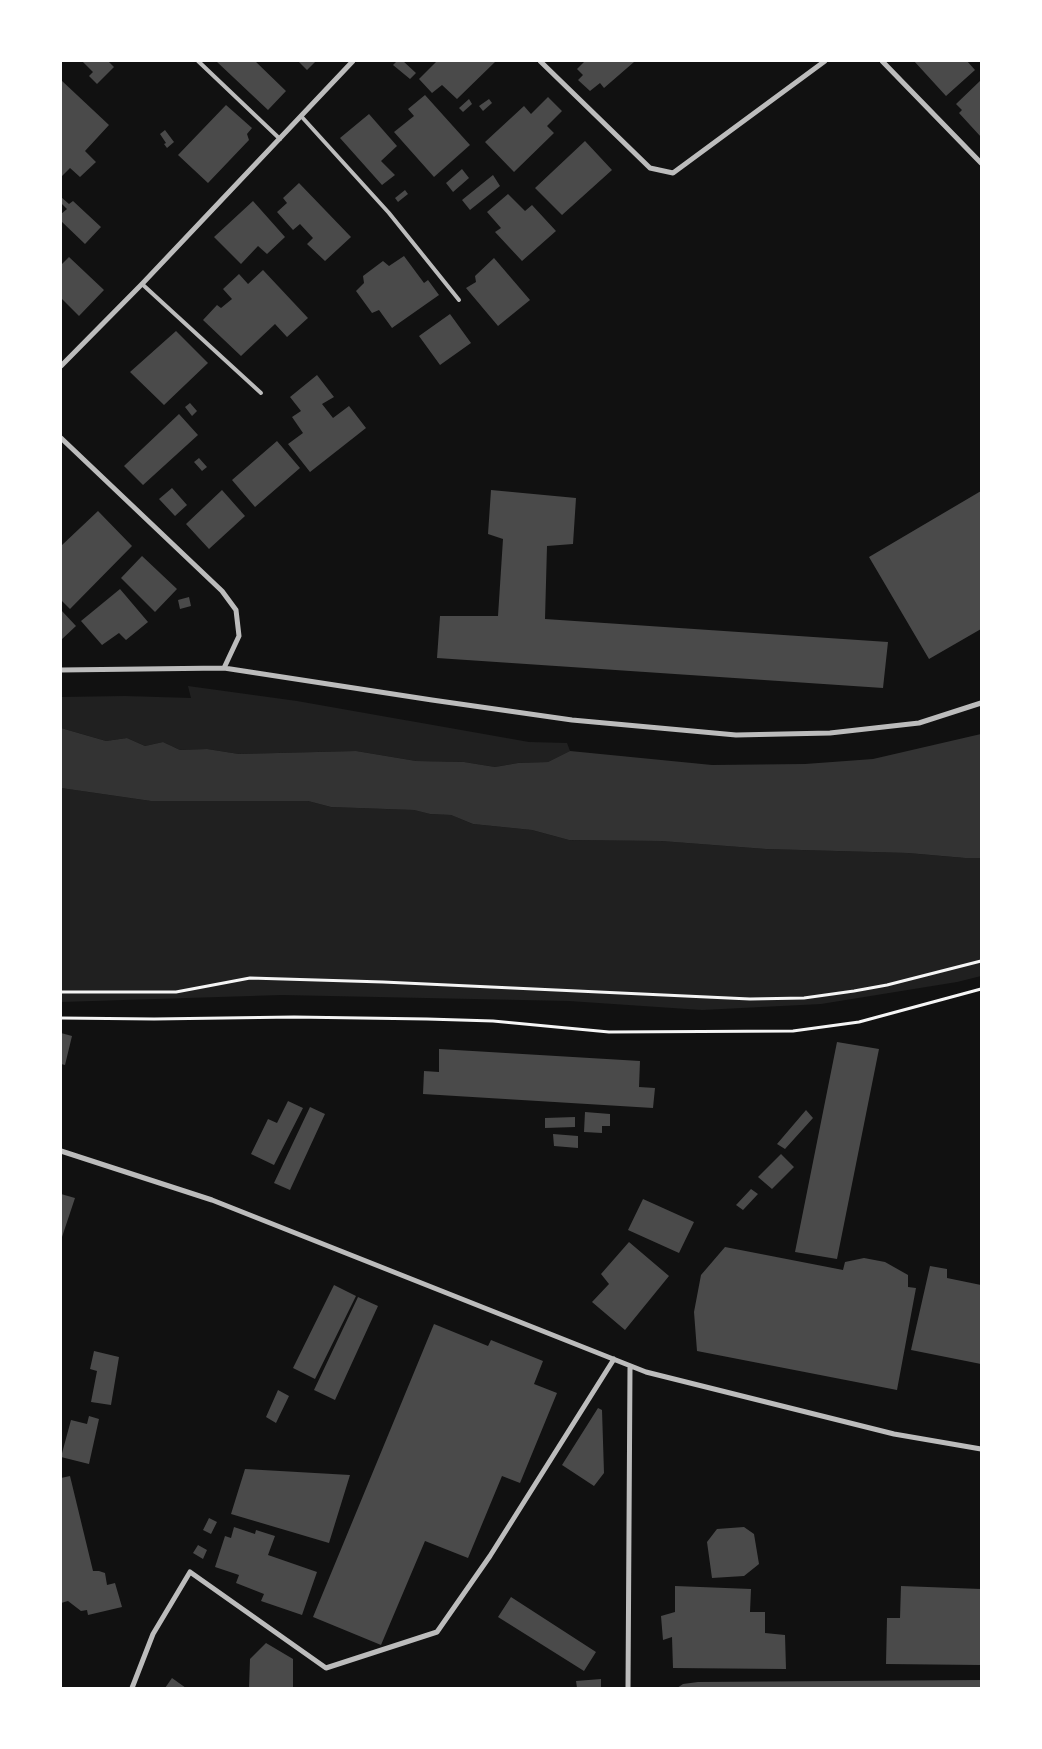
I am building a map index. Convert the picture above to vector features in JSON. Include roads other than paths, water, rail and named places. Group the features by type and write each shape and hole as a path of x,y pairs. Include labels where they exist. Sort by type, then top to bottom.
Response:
{"street":[{"path":"61,366 142,284 353,61"},
{"path":"540,61 650,168 673,173 825,61"},
{"path":"882,61 981,162"},
{"path":"61,438 222,591 236,610 239,636 224,668"},
{"path":"61,670 224,668 572,720 736,735 830,733 919,723 981,703"},
{"path":"61,1151 212,1200 630,1367 894,1434 981,1449"},
{"path":"132,1688 153,1634 190,1572 326,1668 437,1632 490,1556 614,1359"},
{"path":"628,1688 630,1367"}],"lane":[{"path":"198,61 280,138"},
{"path":"301,116 389,213 459,300"},
{"path":"142,284 261,392"}]}
